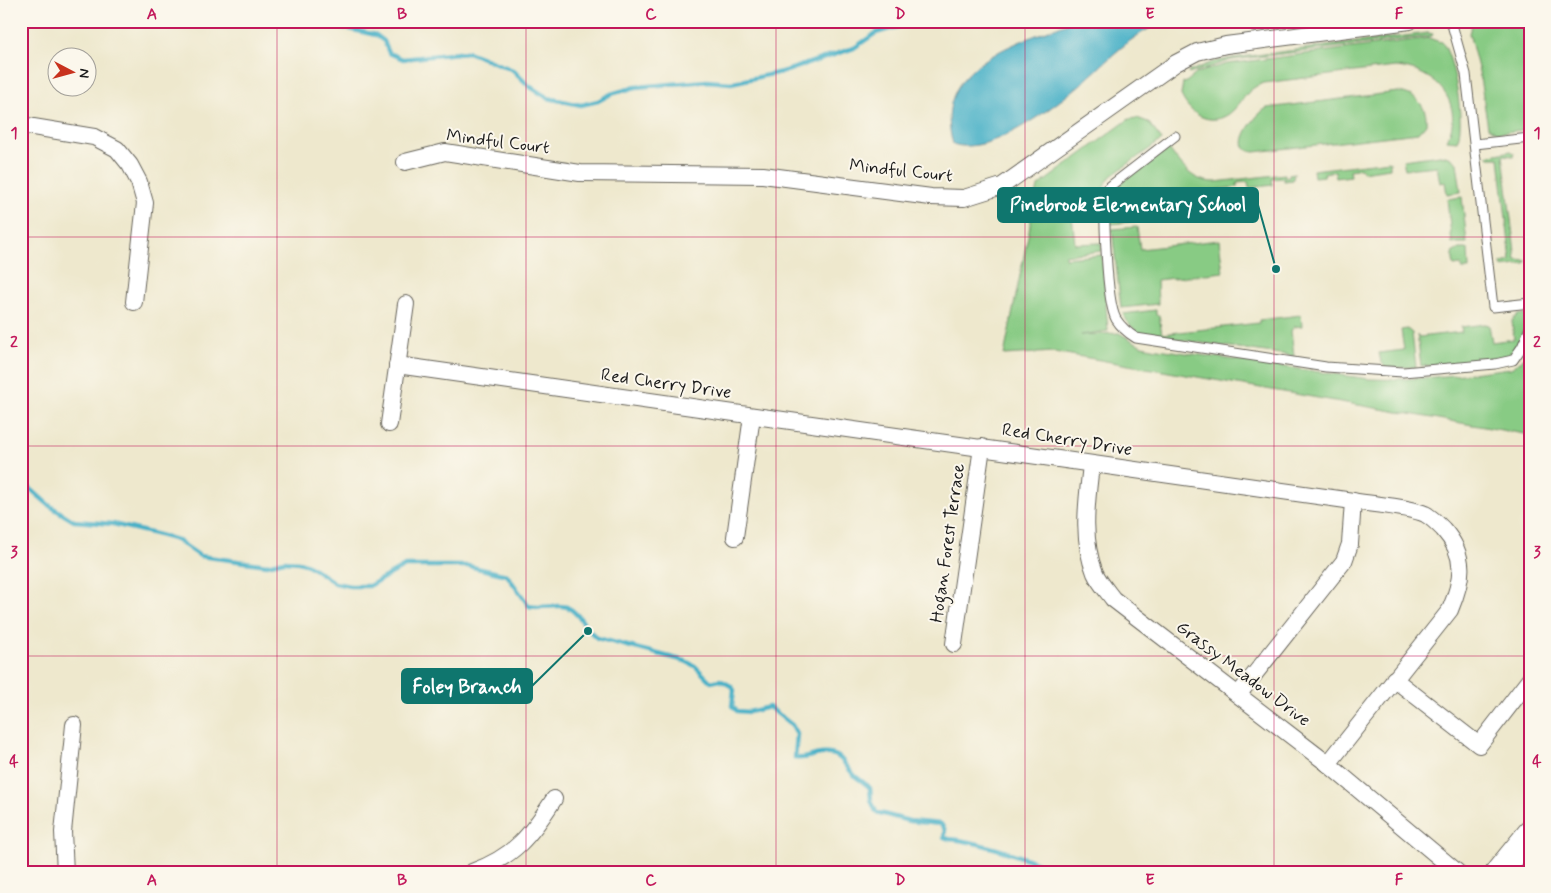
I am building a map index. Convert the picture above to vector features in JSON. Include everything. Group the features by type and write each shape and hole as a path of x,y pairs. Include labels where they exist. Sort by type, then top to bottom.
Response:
{"main road":[{"path":"1499,872 1530,834"}],"street":[{"name":"Mindful Court","path":"405,162 445,152 580,173 763,175 931,196 964,198 1002,186 1176,63 1197,52 1226,45 1410,21"},
{"path":"21,125 94,137 117,150 130,165 139,182 145,203 134,302"},
{"path":"388,424 406,304"},
{"name":"Red Cherry Drive","path":"397,365 982,447 1353,501 1426,514 1452,539 1458,552 1462,568 1458,591 1450,610 1328,764"},
{"path":"735,537 752,416"},
{"name":"Hogan Forest Terrace","path":"954,644 982,447"},
{"name":"Grassy Meadow Drive","path":"1090,464 1085,520 1089,550 1096,575 1113,599 1132,616 1328,764 1457,872"},
{"path":"1238,695 1344,560 1350,544 1353,501"},
{"path":"1394,679 1479,745 1530,679"},
{"path":"65,872 63,832 74,725"},
{"path":"472,872 512,853 534,830 554,799"}],"lane":[{"path":"1452,21 1466,74 1493,307 1530,302"},
{"path":"1175,136 1105,190 1104,214 1114,311 1116,318 1136,338 1326,367 1403,372 1495,364 1512,360 1522,347 1530,328"},
{"path":"1475,144 1530,138"}],"green space":[{"path":"1473,21 1530,21 1530,50 1523,61 1525,70 1530,73 1530,129 1498,133 1488,127 1479,72 1469,33"},
{"path":"1428,33 1433,34 1432,36 1231,60 1189,74 1188,72 1213,62 1233,58"},
{"path":"1429,38 1441,41 1446,48 1454,74 1460,121 1457,141 1447,140 1452,126 1452,112 1449,100 1433,81 1409,69 1395,67 1264,83 1253,88 1229,114 1215,119 1208,119 1195,113 1189,108 1181,95 1183,82 1185,83 1197,73 1227,64"},
{"path":"1398,92 1410,95 1423,106 1426,124 1418,133 1255,152 1247,150 1244,145 1246,132 1262,111 1267,108"},
{"path":"1137,118 1148,122 1162,140 1111,176 1100,192 1070,196 1075,244 1101,243 1102,251 1065,255 1065,258 1102,255 1108,331 1081,335 1119,333 1142,346 1158,349 1369,379 1422,378 1511,368 1520,362 1530,350 1530,435 1054,352 1004,355 1038,186 1129,119"},
{"path":"1169,149 1188,172 1207,181 1215,182 1285,174 1285,178 1289,177 1289,174 1294,173 1293,180 1284,181 1283,178 1272,179 1273,185 1249,188 1248,182 1237,183 1238,187 1178,194 1177,190 1166,191 1166,195 1142,198 1141,194 1130,195 1131,205 1135,205 1136,221 1111,224 1110,203 1114,191 1128,177"},
{"path":"1511,151 1514,153 1513,156 1503,155 1516,260 1527,261 1525,264 1502,267 1501,263 1511,261 1499,158 1489,158 1487,156"},
{"path":"1440,155 1449,157 1457,163 1461,192 1447,194 1445,182 1440,183 1437,166 1405,169 1403,160"},
{"path":"1390,161 1390,168 1362,172 1361,168 1350,170 1351,176 1336,178 1335,171 1324,173 1325,176 1314,177 1313,170"},
{"path":"1462,197 1467,243 1452,243 1447,199"},
{"path":"1137,227 1140,249 1219,240 1223,272 1157,280 1158,304 1121,308 1112,229"},
{"path":"1459,249 1468,249 1469,269 1462,269 1461,265 1454,266 1452,253"},
{"path":"1156,310 1156,315 1159,315 1162,334 1259,323 1259,320 1301,315 1302,326 1294,327 1291,331 1294,356 1139,334 1126,321 1123,314"},
{"path":"1524,314 1526,329 1513,354 1463,363 1421,366 1417,334 1419,337 1462,332 1461,327 1485,324 1489,325 1492,342 1514,339 1512,321 1517,315"},
{"path":"1407,329 1412,333 1416,367 1387,368 1381,362 1379,353 1404,350 1401,330"}],"water":[{"path":"1072,21 1167,21 1154,26 1131,40 1069,94 1020,128 984,143 968,146 953,144 949,117 954,94 966,76 983,61 1004,49"}],"waterway":[{"path":"313,21 376,35 384,41 389,53 403,59 468,52 513,70 529,86 548,98 581,105 636,87 707,81 731,83 786,71 854,48 876,33 918,21"},
{"path":"21,486 26,485 50,506 74,521 113,524 159,535 177,540 200,556 267,565 284,561 299,562 308,565 335,583 350,586 369,586 405,566 468,566 507,575 529,606 567,607 575,613 597,638 685,661 695,666 711,682 720,680 731,686 734,690 732,706 737,711 749,712 769,707 792,725 797,734 795,758 821,754 838,757 855,776 870,788 871,800 876,812 909,821 941,824 945,830 944,837 1004,851 1033,861 1055,872"}],"place":[{"name":"Pinebrook Elementary School","path":"1276,269"},
{"name":"Foley Branch","path":"588,631"}]}
